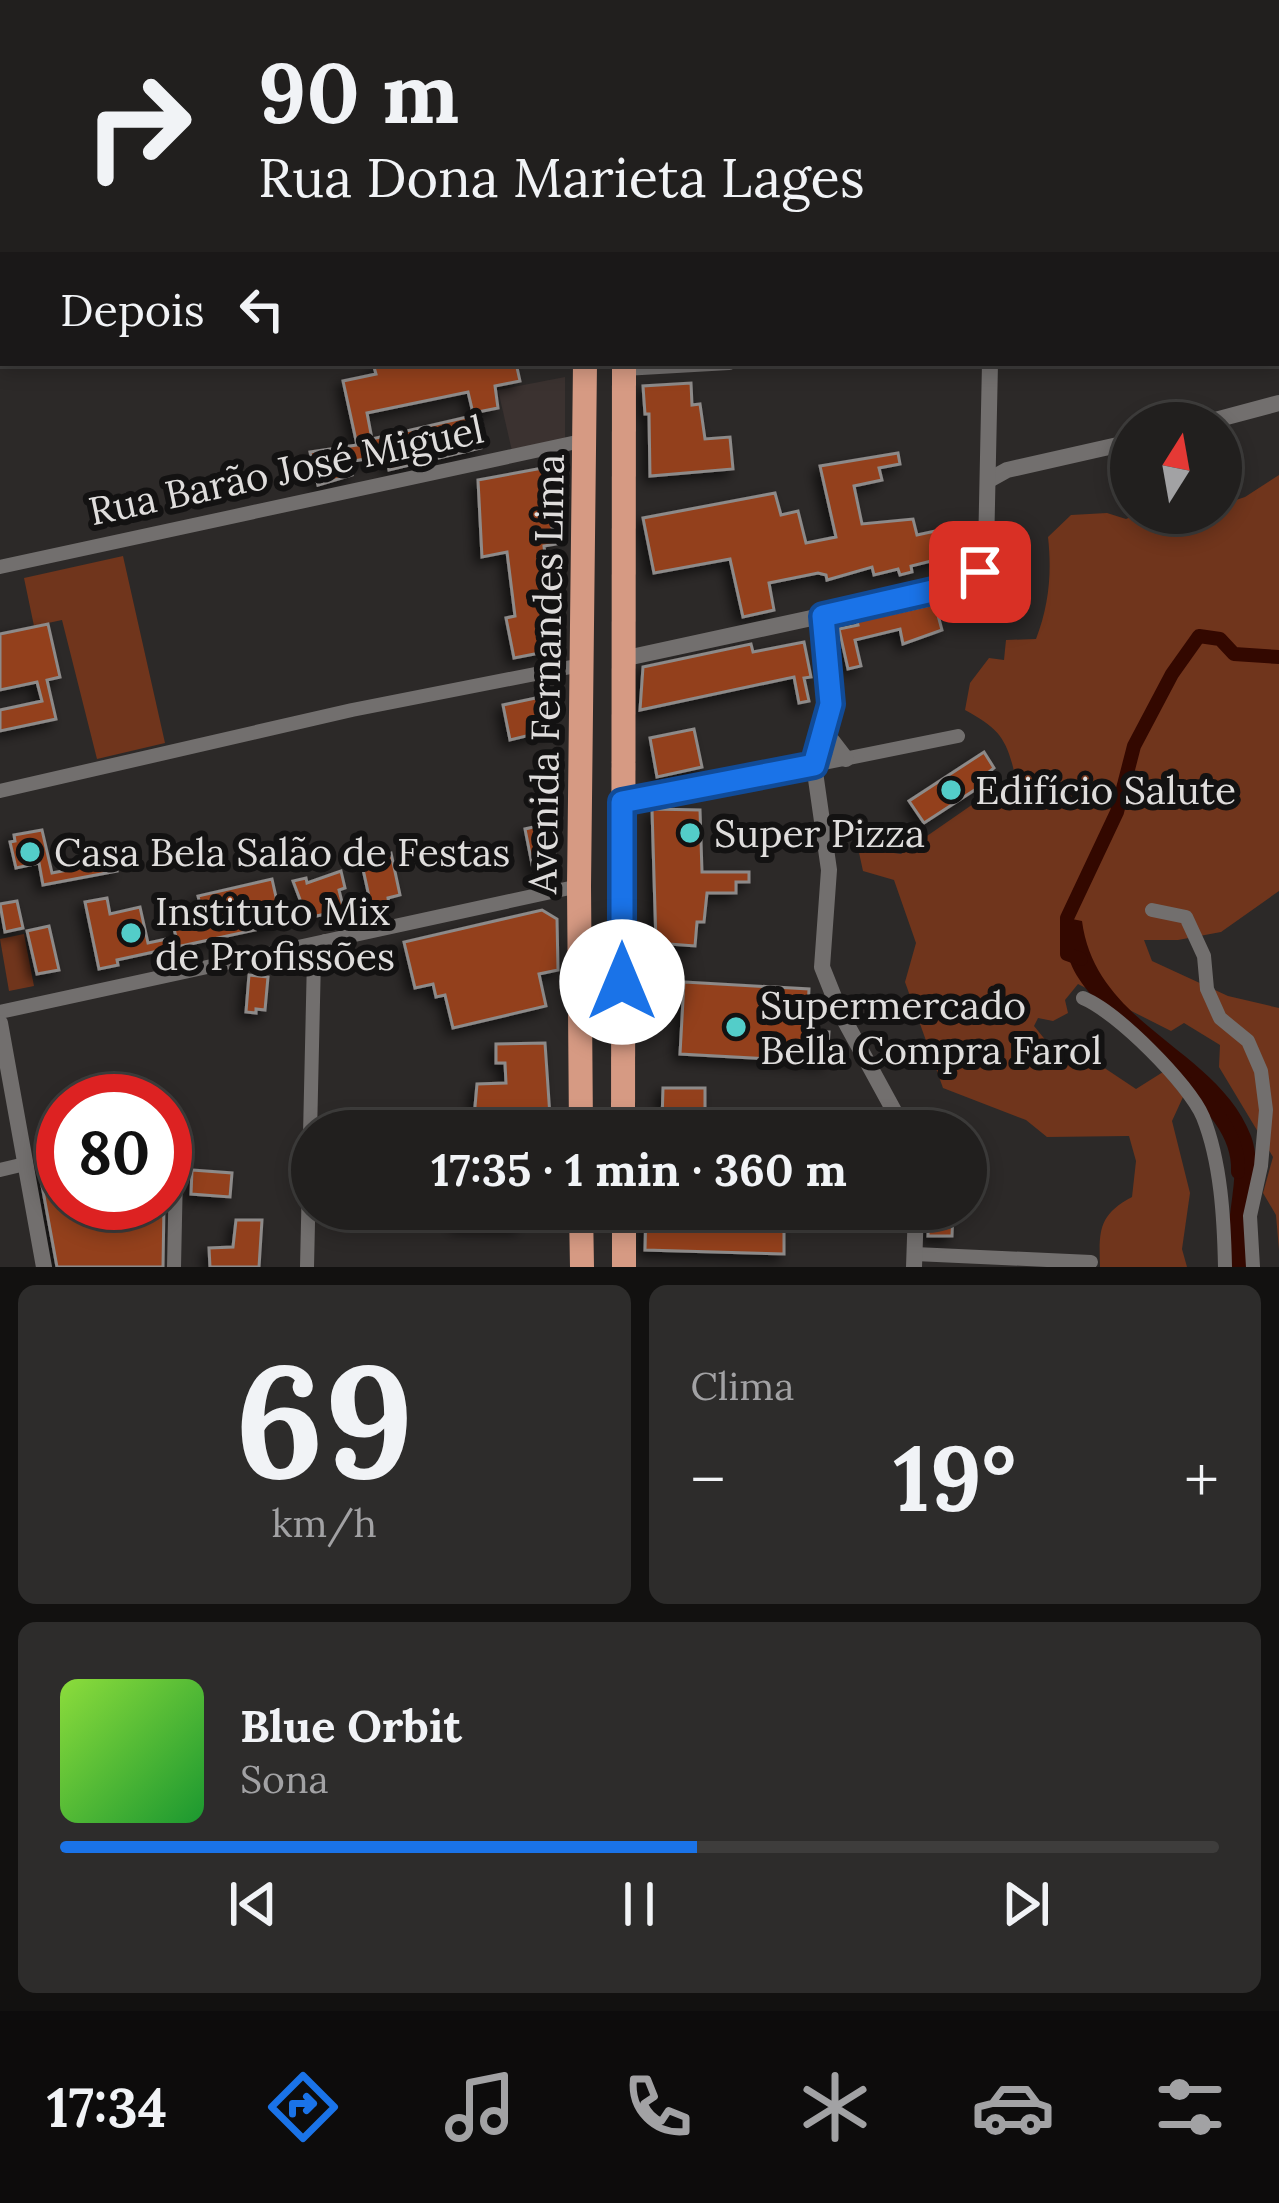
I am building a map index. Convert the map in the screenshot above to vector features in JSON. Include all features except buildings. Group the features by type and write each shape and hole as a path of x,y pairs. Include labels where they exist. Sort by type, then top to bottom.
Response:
{"highway":[{"name":"Avenida Fernandes Lima","path":"580,1110 585,366"},
{"name":"Avenida Fernandes Lima","path":"623,1110 624,366"},
{"path":"581,1230 582,1267"},
{"path":"623,1230 624,1267"}],"street":[{"path":"622,658 963,584 980,572 986,551 989,366"},
{"path":"1242,413 1279,404"},
{"name":"Rua Barão José Miguel","path":"0,567 586,440"},
{"path":"989,471 1110,447"},
{"path":"823,616 831,691 826,733 814,765 829,870 821,953 825,980 894,1110"},
{"path":"0,791 352,710 581,665"},
{"path":"826,733 847,759"},
{"path":"622,802 958,736"},
{"path":"0,1012 579,886"},
{"path":"1152,910 1186,917 1204,956 1207,989 1220,1018 1248,1041 1261,1072 1266,1110 1250,1216 1253,1267"},
{"path":"312,1110 314,958 325,941"},
{"path":"297,946 314,958"},
{"path":"1083,998 1118,1018 1150,1048 1202,1114 1217,1178 1225,1267"},
{"path":"0,1023 44,1267"},
{"path":"0,1169 25,1164"},
{"path":"173,1267 174,1230"},
{"path":"307,1267 308,1230"},
{"path":"915,1230 914,1260 1091,1262"}],"shaded area":[{"path":"565,377 565,440 512,451 498,390"},
{"path":"1279,475 1279,891 1221,932 1144,940 1152,961 1228,996 1279,1008 1279,1250 1276,1215 1263,1193 1273,1157 1219,1067 1220,1045 1184,1023 1171,1031 1078,984 1065,1000 1068,1013 1053,1021 1038,1018 1034,1026 1056,1053 1082,1053 1136,1089 1163,1072 1183,1097 1172,1121 1190,1193 1182,1249 1187,1267 1100,1267 1103,1225 1113,1210 1132,1197 1136,1161 1129,1136 1047,1137 1026,1120 943,1088 905,982 916,943 894,880 863,871 858,848 901,854 1015,775 999,735 965,710 970,683 989,658 1004,660 1006,640 1036,639 1048,589 1048,537 1071,515 1110,514 1110,534 1242,534 1245,497"},
{"path":"123,556 165,743 97,759 62,620 34,626 24,578"},
{"path":"1067,918 1082,921 1092,957 1110,987 1212,1080 1235,1106 1251,1136 1256,1182 1250,1267 1227,1267 1235,1160 1229,1131 1193,1087 1095,999 1078,977 1067,951"},
{"path":"24,934 34,986 9,991 0,939"}],"waterway":[{"path":"1081,959 1067,954 1067,918 1117,812 1134,746 1172,674 1199,636 1220,639 1234,654 1279,657"},
{"path":"1180,1077 1228,1131 1238,1172"}],"place":[{"name":"Edifício Salute","path":"951,790"},
{"name":"Super Pizza","path":"690,833"},
{"name":"Casa Bela Salão de Festas","path":"30,852"},
{"name":"Instituto Mix de Profissões","path":"131,933"},
{"name":"Supermercado Bella Compra Farol","path":"736,1027"}],"route":[{"path":"622,982 622,802 814,765 831,704 823,616 963,584 980,572"}]}
